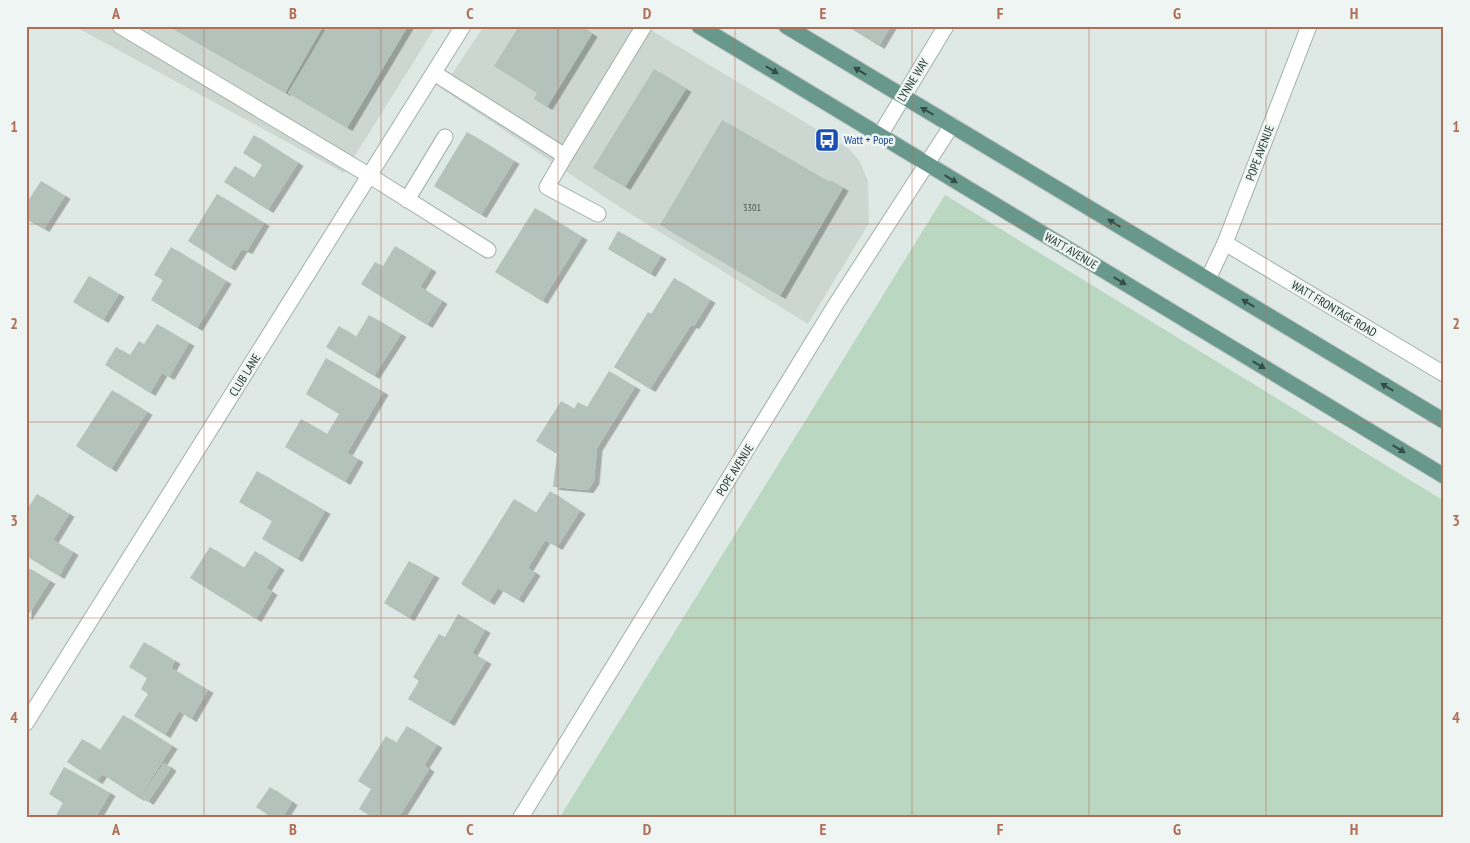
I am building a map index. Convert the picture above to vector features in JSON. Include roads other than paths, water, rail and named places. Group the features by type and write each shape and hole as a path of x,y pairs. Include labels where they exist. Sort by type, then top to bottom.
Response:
{"main road":[{"name":"WATT AVENUE","path":"699,26 1444,476"},
{"path":"786,26 1444,421"}],"street":[{"path":"120,26 370,176 488,250"},
{"name":"CLUB LANE","path":"26,723 370,176 462,26"},
{"path":"598,214 546,187 644,26"},
{"name":"LYNNE WAY","path":"880,135 946,26"},
{"name":"POPE AVENUE","path":"1208,279 1225,243 1309,26"},
{"path":"434,73 565,156"},
{"name":"POPE AVENUE","path":"521,817 836,304 952,125"},
{"path":"407,200 445,137"},
{"name":"WATT FRONTAGE ROAD","path":"1225,243 1444,374"}],"place":[{"name":"Watt + Pope","path":"827,140"}]}
